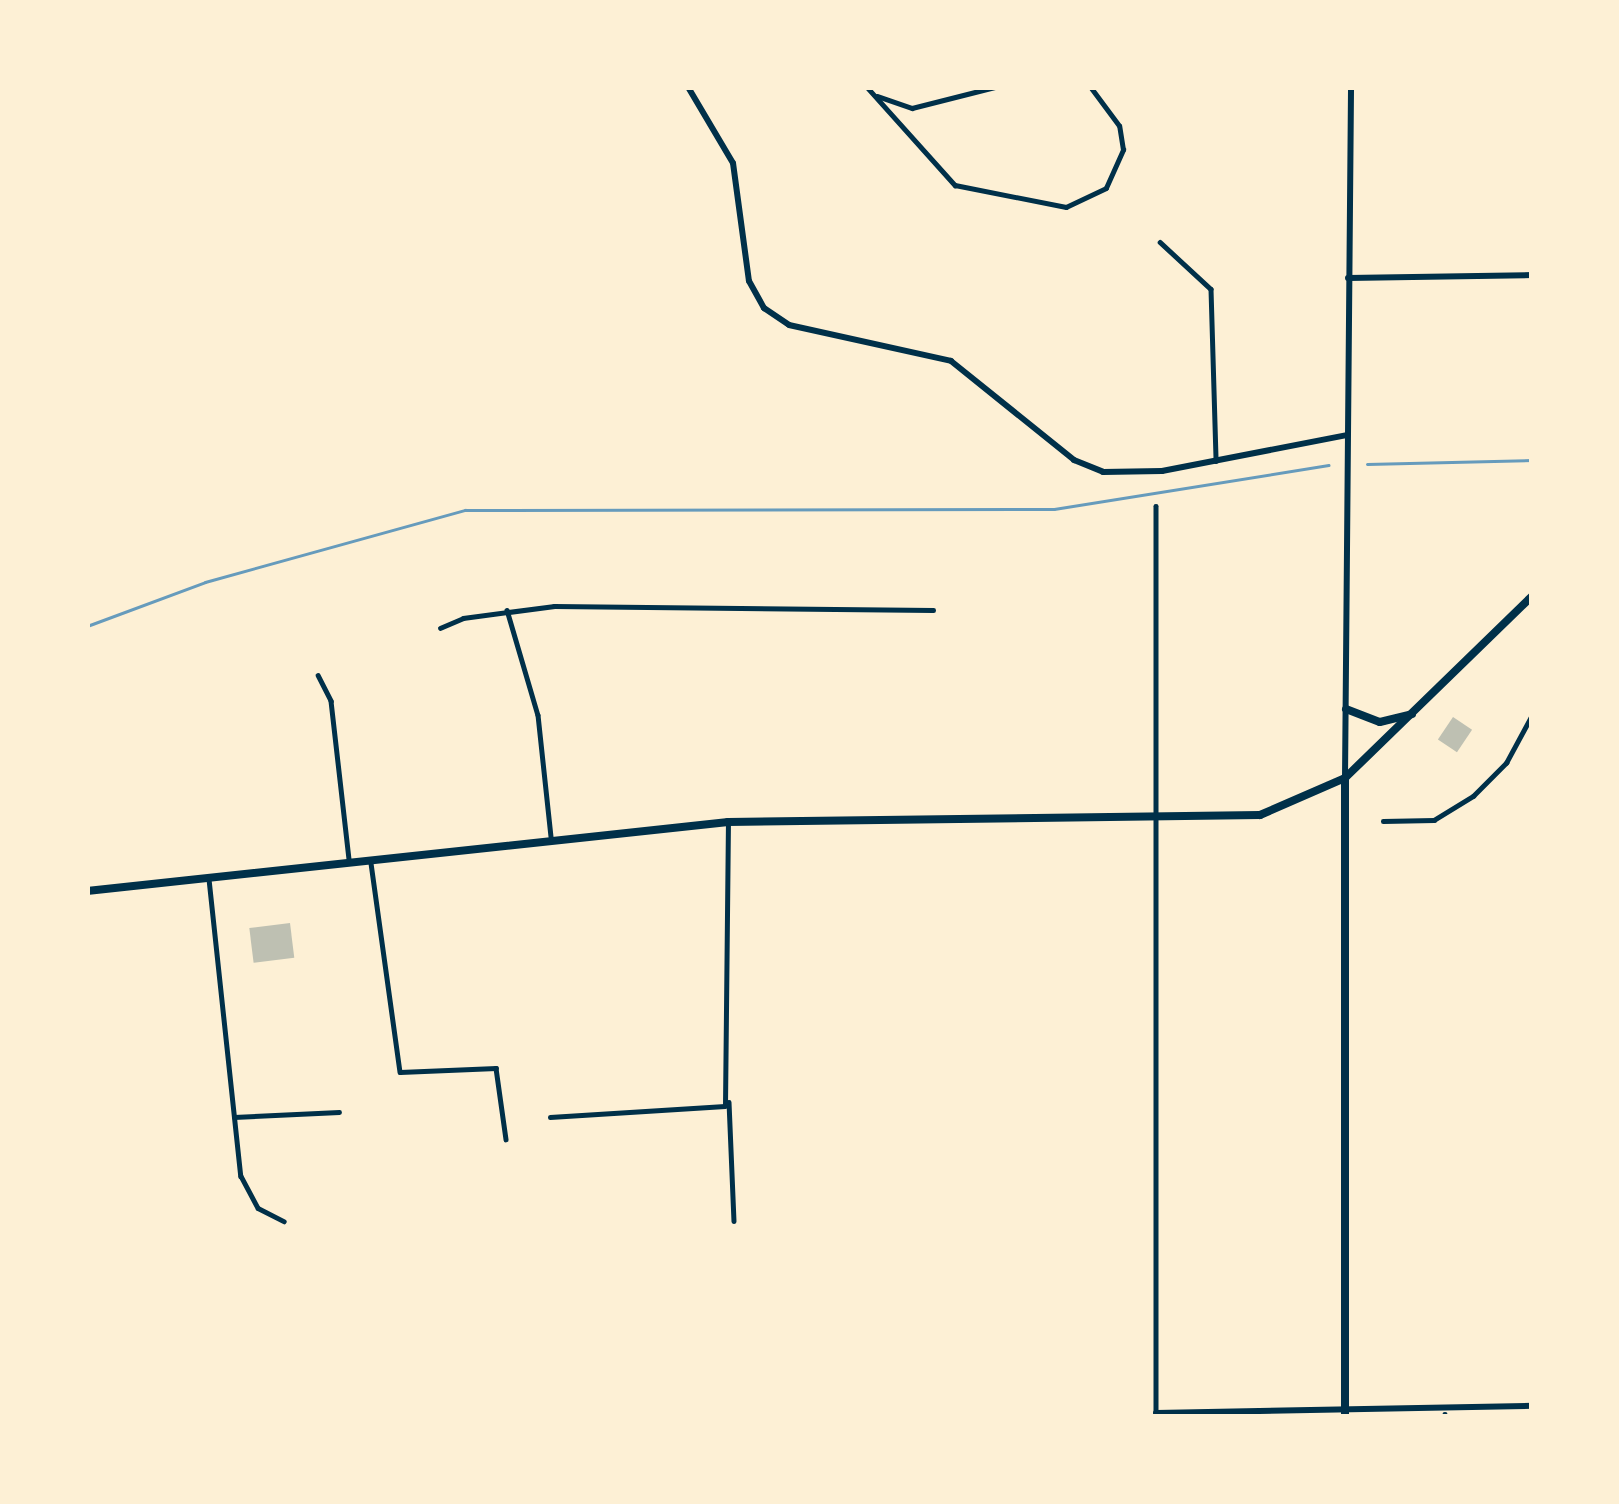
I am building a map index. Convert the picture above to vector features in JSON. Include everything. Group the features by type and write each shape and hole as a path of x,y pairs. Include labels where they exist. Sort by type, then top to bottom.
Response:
{"main road":[{"path":"87,891 551,836 728,822 1156,822 1260,815 1345,778 1532,596"},
{"path":"1346,709 1380,722 1413,714"},
{"path":"1345,778 1346,1415"}],"street":[{"path":"688,87 733,163 746,271 771,314 799,329 951,361 1094,470 1141,473 1347,435"},
{"path":"869,90 912,108 995,87"},
{"path":"869,90 955,185 1066,207 1106,188 1123,150 1119,126 1090,87"},
{"path":"1345,778 1351,87"},
{"path":"1160,242 1210,289 1216,461"},
{"path":"1348,278 1532,275"},
{"path":"1156,506 1156,1415 1445,1415 1532,1406"},
{"path":"507,610 515,660 538,715 551,836"},
{"path":"440,628 507,610 933,610"},
{"path":"318,675 331,701 349,860"},
{"path":"1383,821 1434,820 1473,796 1506,764 1532,715"},
{"path":"728,822 728,1096 734,1221"},
{"path":"370,857 400,1072 496,1068 506,1139"},
{"path":"209,880 234,1118 248,1195 284,1221"},
{"path":"550,1117 718,1110 728,1096"},
{"path":"234,1118 339,1112"}],"building":[{"path":"1453,717 1472,730 1457,752 1438,739"},
{"path":"290,923 294,958 254,963 249,928"}],"waterway":[{"path":"1367,464 1532,460"},
{"path":"87,626 205,582 465,510 1054,509 1329,465"}]}
